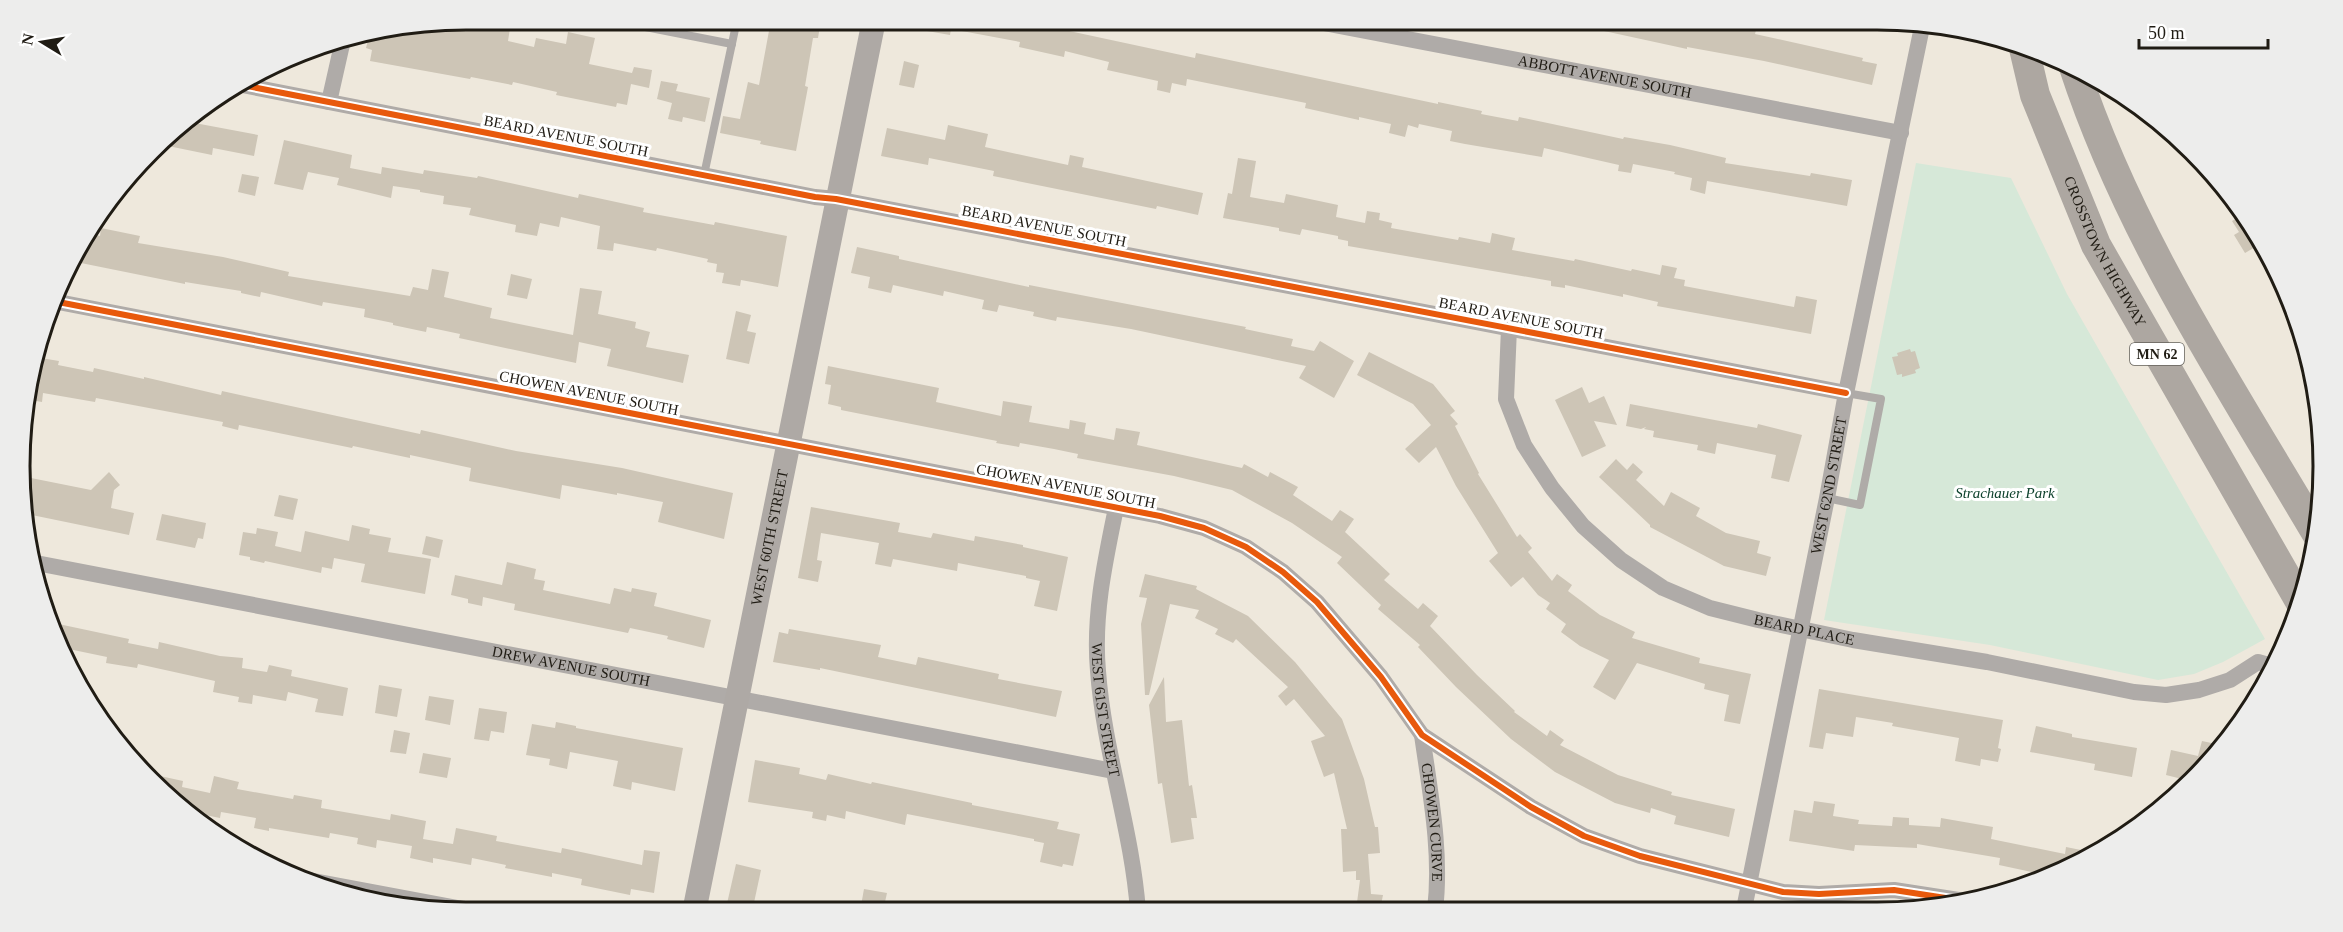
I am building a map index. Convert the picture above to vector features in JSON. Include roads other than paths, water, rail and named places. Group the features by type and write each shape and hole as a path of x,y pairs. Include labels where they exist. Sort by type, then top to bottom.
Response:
{"highway":[{"path":"2017,53 2035,95"},
{"name":"CROSSTOWN HIGHWAY","path":"2026,56 2035,95 2096,245 2294,591"},
{"name":"MN 62","path":"2078,79 2090,117 2131,210 2176,295 2309,521"}],"street":[{"name":"WEST 60TH STREET","path":"696,902 872,30"},
{"name":"ABBOTT AVENUE SOUTH","path":"1360,30 1901,133"},
{"name":"WEST 62ND STREET","path":"1745,902 1846,393 1921,33"},
{"path":"329,102 341,49"},
{"name":"BEARD AVENUE SOUTH","path":"251,87 815,197 836,199 1846,393"},
{"name":"CHOWEN AVENUE SOUTH","path":"62,303 1116,508 1204,528 1246,548 1283,572 1317,602 1381,677 1422,735 1531,807 1584,836 1640,856 1783,892 1818,894 1894,890 1940,897"},
{"name":"BEARD PLACE","path":"1509,328 1506,399 1524,445 1552,488 1583,526 1621,560 1664,588 1710,608 1853,640 1988,662 2134,692 2166,695 2199,690 2230,680 2265,664"},
{"name":"WEST 61ST STREET","path":"1116,508 1104,566 1098,618 1097,670 1137,902"},
{"name":"DREW AVENUE SOUTH","path":"41,564 1113,771"},
{"name":"CHOWEN CURVE","path":"1422,735 1434,844 1434,902"}],"lane":[{"path":"661,30 732,44"},
{"path":"704,175 735,30"},
{"path":"1827,498 1860,505 1881,399 1846,393"}],"park label":[{"name":"Strachauer Park","path":"2005,493"}]}
